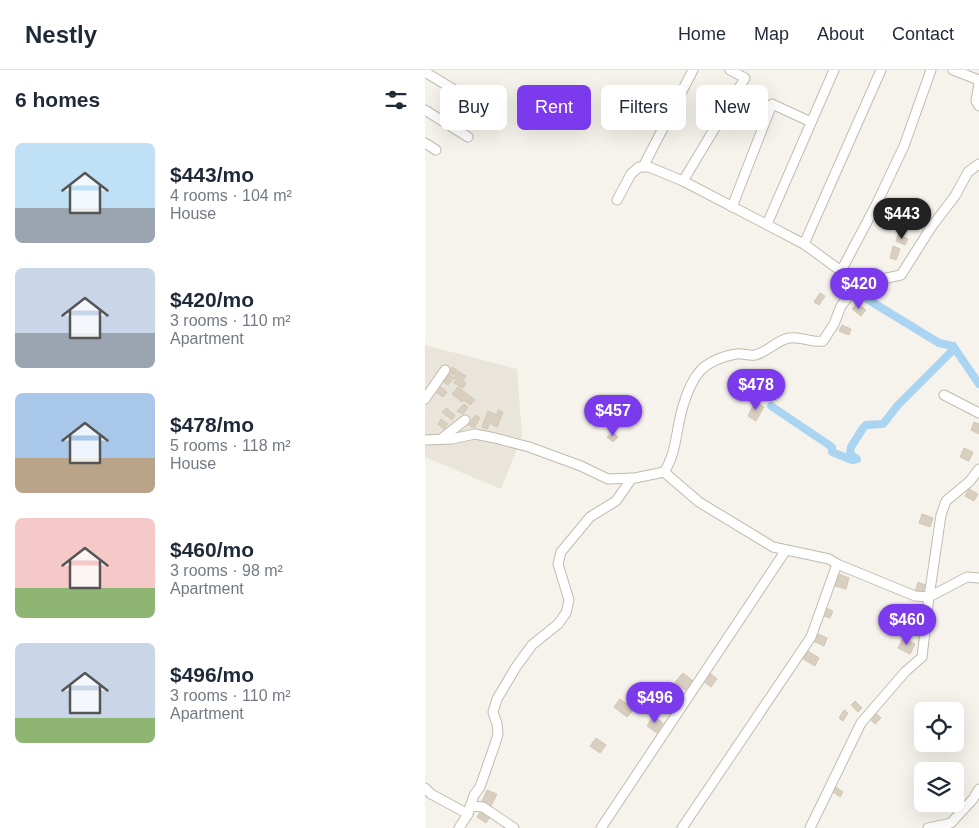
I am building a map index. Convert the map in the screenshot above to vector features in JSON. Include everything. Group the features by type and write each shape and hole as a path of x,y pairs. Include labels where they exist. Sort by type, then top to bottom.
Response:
{"street":[{"path":"643,167 693,70"},
{"path":"683,181 745,78 730,70"},
{"path":"767,224 834,70"},
{"path":"804,244 881,70"},
{"path":"841,271 877,203 904,146 931,70"},
{"path":"953,70 979,81 976,101 979,106"},
{"path":"425,72 446,85"},
{"path":"731,207 772,104 811,122"},
{"path":"425,110 468,137"},
{"path":"425,143 436,150"},
{"path":"664,472 673,453 680,416 689,389 692,381 703,367 737,353 755,355 790,338 816,342 823,341 834,324 845,300 863,283 901,275 932,226 955,196 968,172 979,164"},
{"path":"617,200 631,174 639,167 649,168 683,181 767,224 804,244 841,271 863,283"},
{"path":"425,399 445,370"},
{"path":"944,395 979,413"},
{"path":"441,440 465,420"},
{"path":"425,440 441,440 475,434 495,438 529,447 581,466 608,479 632,478 664,472"},
{"path":"810,828 861,723 905,672 923,657 929,597 941,515 946,501 979,469"},
{"path":"664,472 699,502 773,547 829,559 915,596 929,597 967,577 979,578"},
{"path":"459,828 480,786 498,734 493,712 497,698 511,674 532,645 558,624 566,613 569,600 558,564 561,552 590,517 616,501 632,478"},
{"path":"601,828 786,550"},
{"path":"682,828 811,637 837,564"},
{"path":"425,788 431,794 469,810 483,808 514,828"},
{"path":"928,828 951,823 973,799 979,789"}],"shaded area":[{"path":"425,345 517,369 522,436 501,489 425,457"}],"building":[{"path":"898,235 908,239 905,245 896,241"},
{"path":"893,246 900,249 896,260 890,258"},
{"path":"820,293 825,296 819,305 814,302"},
{"path":"857,303 866,310 861,316 852,309"},
{"path":"842,325 851,329 849,335 839,331"},
{"path":"452,367 457,370 454,375 449,372"},
{"path":"458,371 466,376 463,381 466,383 463,388 454,383 456,379 454,378"},
{"path":"448,373 454,378 448,385 442,381"},
{"path":"441,387 447,392 443,397 437,393"},
{"path":"458,387 475,400 470,405 464,400 462,402 452,394"},
{"path":"755,402 764,407 756,421 748,416"},
{"path":"464,404 468,407 463,414 457,411"},
{"path":"446,408 455,415 452,420 442,412"},
{"path":"498,410 503,412 497,427 490,423 487,429 482,427 488,411 497,415"},
{"path":"475,415 480,418 474,428 469,425"},
{"path":"441,419 448,424 444,429 438,424"},
{"path":"974,422 979,424 979,434 971,430"},
{"path":"614,433 618,437 613,442 607,437"},
{"path":"964,448 973,452 969,461 960,457"},
{"path":"969,489 978,494 974,501 965,496"},
{"path":"922,514 933,518 930,527 919,523"},
{"path":"839,574 849,578 846,589 835,586"},
{"path":"918,582 925,585 922,594 915,592"},
{"path":"826,608 833,611 830,618 823,616"},
{"path":"908,612 919,615 915,629 904,625"},
{"path":"816,633 827,638 824,646 813,641"},
{"path":"903,638 915,644 910,654 898,648"},
{"path":"808,651 819,658 815,666 803,659"},
{"path":"683,673 693,681 685,690 675,682"},
{"path":"710,673 717,679 711,687 703,681"},
{"path":"620,699 627,704 629,701 636,707 627,717 614,707"},
{"path":"855,701 862,708 858,712 851,705"},
{"path":"844,710 848,713 843,721 839,718"},
{"path":"876,713 881,718 875,724 870,719"},
{"path":"653,716 663,723 657,733 647,726"},
{"path":"596,738 606,745 600,753 590,746"},
{"path":"836,787 843,792 840,797 833,792"},
{"path":"487,790 497,794 491,806 482,801"},
{"path":"481,811 490,817 486,823 477,817"}],"waterway":[{"path":"862,296 939,343 953,346 979,384"},
{"path":"771,406 832,447 832,452 852,460 857,459 850,454 851,447 863,428 866,425 883,424 898,405 951,352 953,346"}]}
